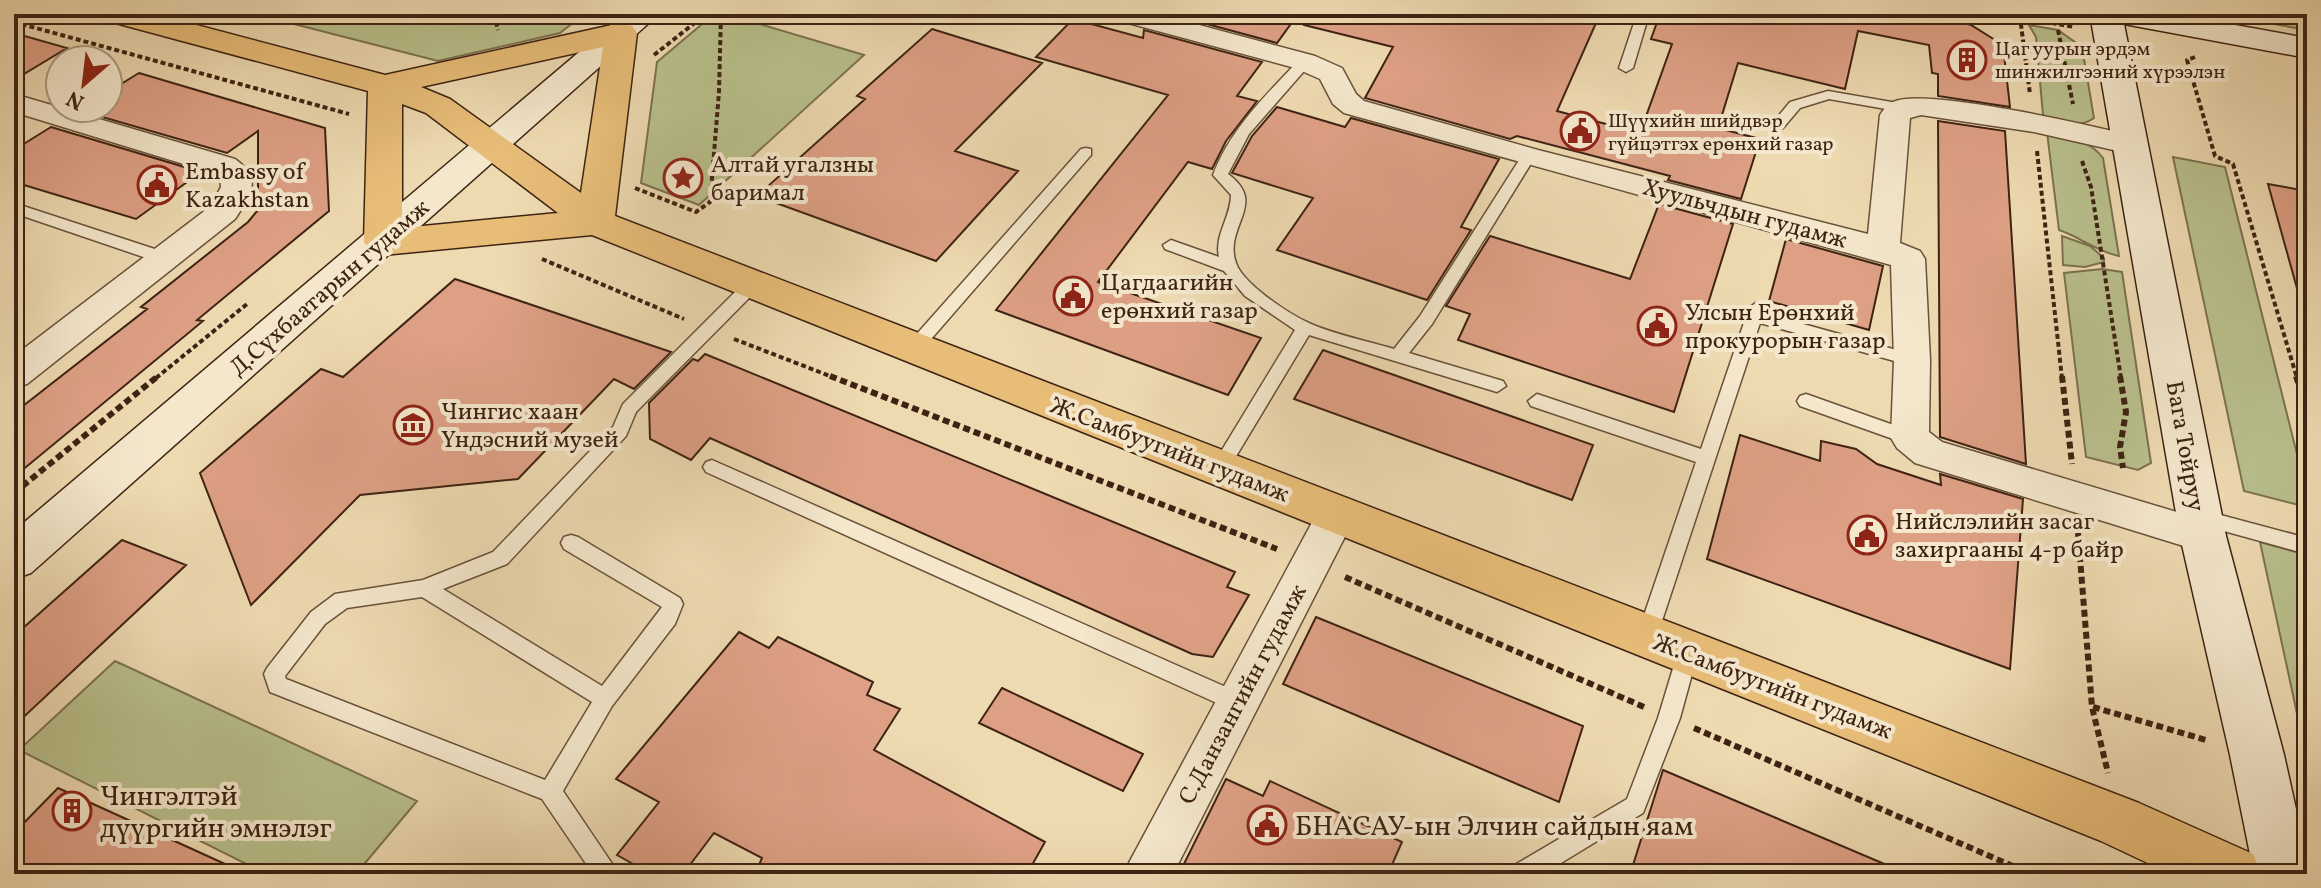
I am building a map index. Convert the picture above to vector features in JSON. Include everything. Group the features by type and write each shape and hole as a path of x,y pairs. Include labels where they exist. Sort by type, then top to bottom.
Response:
{"main road":[{"name":"Бага Тойруу","path":"2106,14 2201,526 2257,755 2282,874"},
{"path":"2122,14 2307,48"},
{"name":"Ж.Самбуугийн гудамж","path":"118,32 385,85 438,106 595,222 751,286 2120,822 2233,874"},
{"path":"638,35 595,222 383,242 385,85 638,35"},
{"name":"Д.Сүхбаатарын гудамж","path":"14,559 492,146 638,35"}],"street":[{"name":"Хуульчдын гудамж","path":"1127,14 1174,20 1305,62 1332,74 1343,98 1354,107 1528,157 1883,249 1908,259 1912,360 1910,438"},
{"path":"14,375 224,212 237,187 235,174 224,166 20,105"},
{"path":"1883,249 1895,115 1903,108 1921,106 2034,123 2131,145"},
{"path":"1910,438 1929,453 2076,499 2201,526"},
{"name":"С.Данзангийн гудамж","path":"1147,874 1337,513"}],"lane":[{"path":"1626,68 1643,14"},
{"path":"1229,267 1222,246 1240,203 1237,188 1220,175 1222,168 1274,96 1305,62"},
{"path":"1778,125 1795,105 1828,95 1903,108"},
{"path":"913,349 1086,152"},
{"path":"1398,355 1426,320 1528,157"},
{"path":"14,208 164,258"},
{"path":"1171,245 1229,267 1260,299 1305,328 1497,386"},
{"path":"607,874 550,792 277,685 274,674 318,618 342,600 424,588 500,558 620,431 629,409 751,286"},
{"path":"1647,636 1756,312 1912,360"},
{"path":"1220,468 1305,328"},
{"path":"1537,401 1707,458"},
{"path":"1806,401 1910,438"},
{"path":"712,467 1237,702"},
{"path":"2201,526 2307,546"},
{"path":"550,792 605,699 668,618 673,604 571,543"},
{"path":"424,588 605,699"},
{"path":"1521,874 1635,806 1669,718 1688,652"}],"path":[{"path":"638,35 706,14"},
{"path":"627,184 696,212 710,202 719,92 721,14"},
{"path":"2003,14 2019,16 2034,123 2076,499 2092,707 2257,755"},
{"path":"14,22 118,32"},
{"path":"2202,28 2207,52 2187,60 2215,156 2233,164 2239,181 2307,412"},
{"path":"2058,30 2084,170 2091,187 2126,412 2120,447 2123,468"}],"green space":[{"path":"255,14 584,14 560,33 438,61"},
{"path":"714,14 726,14 864,55 699,205 641,183 657,62"},
{"path":"2218,14 2270,14 2307,21 2307,30"},
{"path":"2029,25 2058,30 2082,47 2094,118 2068,124 2043,115 2036,37"},
{"path":"2047,132 2085,143 2103,158 2119,256 2059,230"},
{"path":"2173,157 2225,167 2307,494 2307,507 2244,491"},
{"path":"2062,236 2090,246 2104,258 2104,262 2085,267 2063,265"},
{"path":"2102,269 2122,272 2151,463 2138,470 2086,457 2064,273"},
{"path":"2260,542 2307,555 2307,760"},
{"path":"115,661 417,801 356,874 266,874 19,750"}],"building":[{"path":"1170,14 1298,14 1277,43"},
{"path":"1306,14 1600,14 1557,111 1640,133 1672,44 1651,39 1660,14 1935,14 1971,25 2003,45 2010,107 1938,96 1938,74 1932,73 1929,45 1858,31 1845,89 1738,63 1718,128 1760,139 1741,199 1668,180 1670,176 1517,136 1510,139 1365,98 1393,47 1304,25"},
{"path":"1073,19 1143,38 1144,30 1262,62 1237,96 1257,101 1226,141 1212,169 1188,162 1098,282 1261,338 1228,395 996,310 1168,95 1036,57"},
{"path":"932,29 1042,63 955,151 1018,171 936,261 757,196 865,99 857,96"},
{"path":"14,33 53,44 44,44 44,62 14,80"},
{"path":"139,73 325,128 329,211 197,320 203,321 14,477 14,413 147,309 141,307 248,222 258,210 258,131 227,153 124,123 124,82"},
{"path":"1277,107 1345,127 1351,118 1499,159 1461,227 1471,230 1427,300 1277,250 1313,198 1232,173 1252,136"},
{"path":"1938,121 2005,131 2026,464 1940,437"},
{"path":"51,127 201,172 136,219 14,182 14,150"},
{"path":"2268,184 2307,191 2307,291 2298,292"},
{"path":"1659,204 1733,224 1674,412 1458,340 1470,314 1446,306 1490,236 1630,279"},
{"path":"1786,239 1883,266 1869,330 1769,301"},
{"name":"Чингис хаан Үндэсний музей","path":"455,279 671,352 634,389 614,379 518,479 360,495 251,605 200,473 321,369 343,377"},
{"path":"1323,350 1593,445 1572,500 1294,399"},
{"path":"705,354 1235,572 1227,587 1249,595 1213,657 1192,654 710,438 691,460 650,439 649,403 693,359 698,361"},
{"name":"Нийслэлийн засаг захиргааны 4-р байр","path":"1740,435 1820,461 1821,441 1856,449 1877,464 1941,485 1940,474 2023,499 2010,669 1707,559"},
{"path":"122,540 186,565 14,726 14,636"},
{"path":"1316,617 1583,726 1559,802 1283,684"},
{"path":"739,632 769,648 778,637 873,682 867,695 900,709 874,750 1045,842 1027,874 779,874 759,865 762,858 714,833 683,874 651,874 617,855 659,802 616,779"},
{"path":"1002,688 1143,754 1123,791 979,723"},
{"path":"1663,770 1908,874 1651,874 1633,865"},
{"name":"БНАСАУ-ын Элчин сайдын яам","path":"1226,779 1263,796 1270,781 1402,842 1388,874 1179,874"},
{"name":"Чингэлтэй дүүргийн эмнэлэг","path":"58,788 247,874 14,874 14,833"}],"place":[{"name":"Цаг уурын эрдэм шинжилгээний хүрээлэн","path":"1967,60"},
{"name":"Шүүхийн шийдвэр гүйцэтгэх ерөнхий газар","path":"1580,131"},
{"name":"Алтай угалзны баримал","path":"683,178"},
{"name":"Embassy of Kazakhstan","path":"157,185"},
{"name":"Цагдаагийн ерөнхий газар","path":"1073,296"},
{"name":"Улсын Ерөнхий прокурорын газар","path":"1657,326"},
{"name":"Чингис хаан Үндэсний музей","path":"413,425"},
{"name":"Нийслэлийн засаг захиргааны 4-р байр","path":"1867,535"},
{"name":"Чингэлтэй дүүргийн эмнэлэг","path":"72,811"},
{"name":"БНАСАУ-ын Элчин сайдын яам","path":"1267,825"}]}
